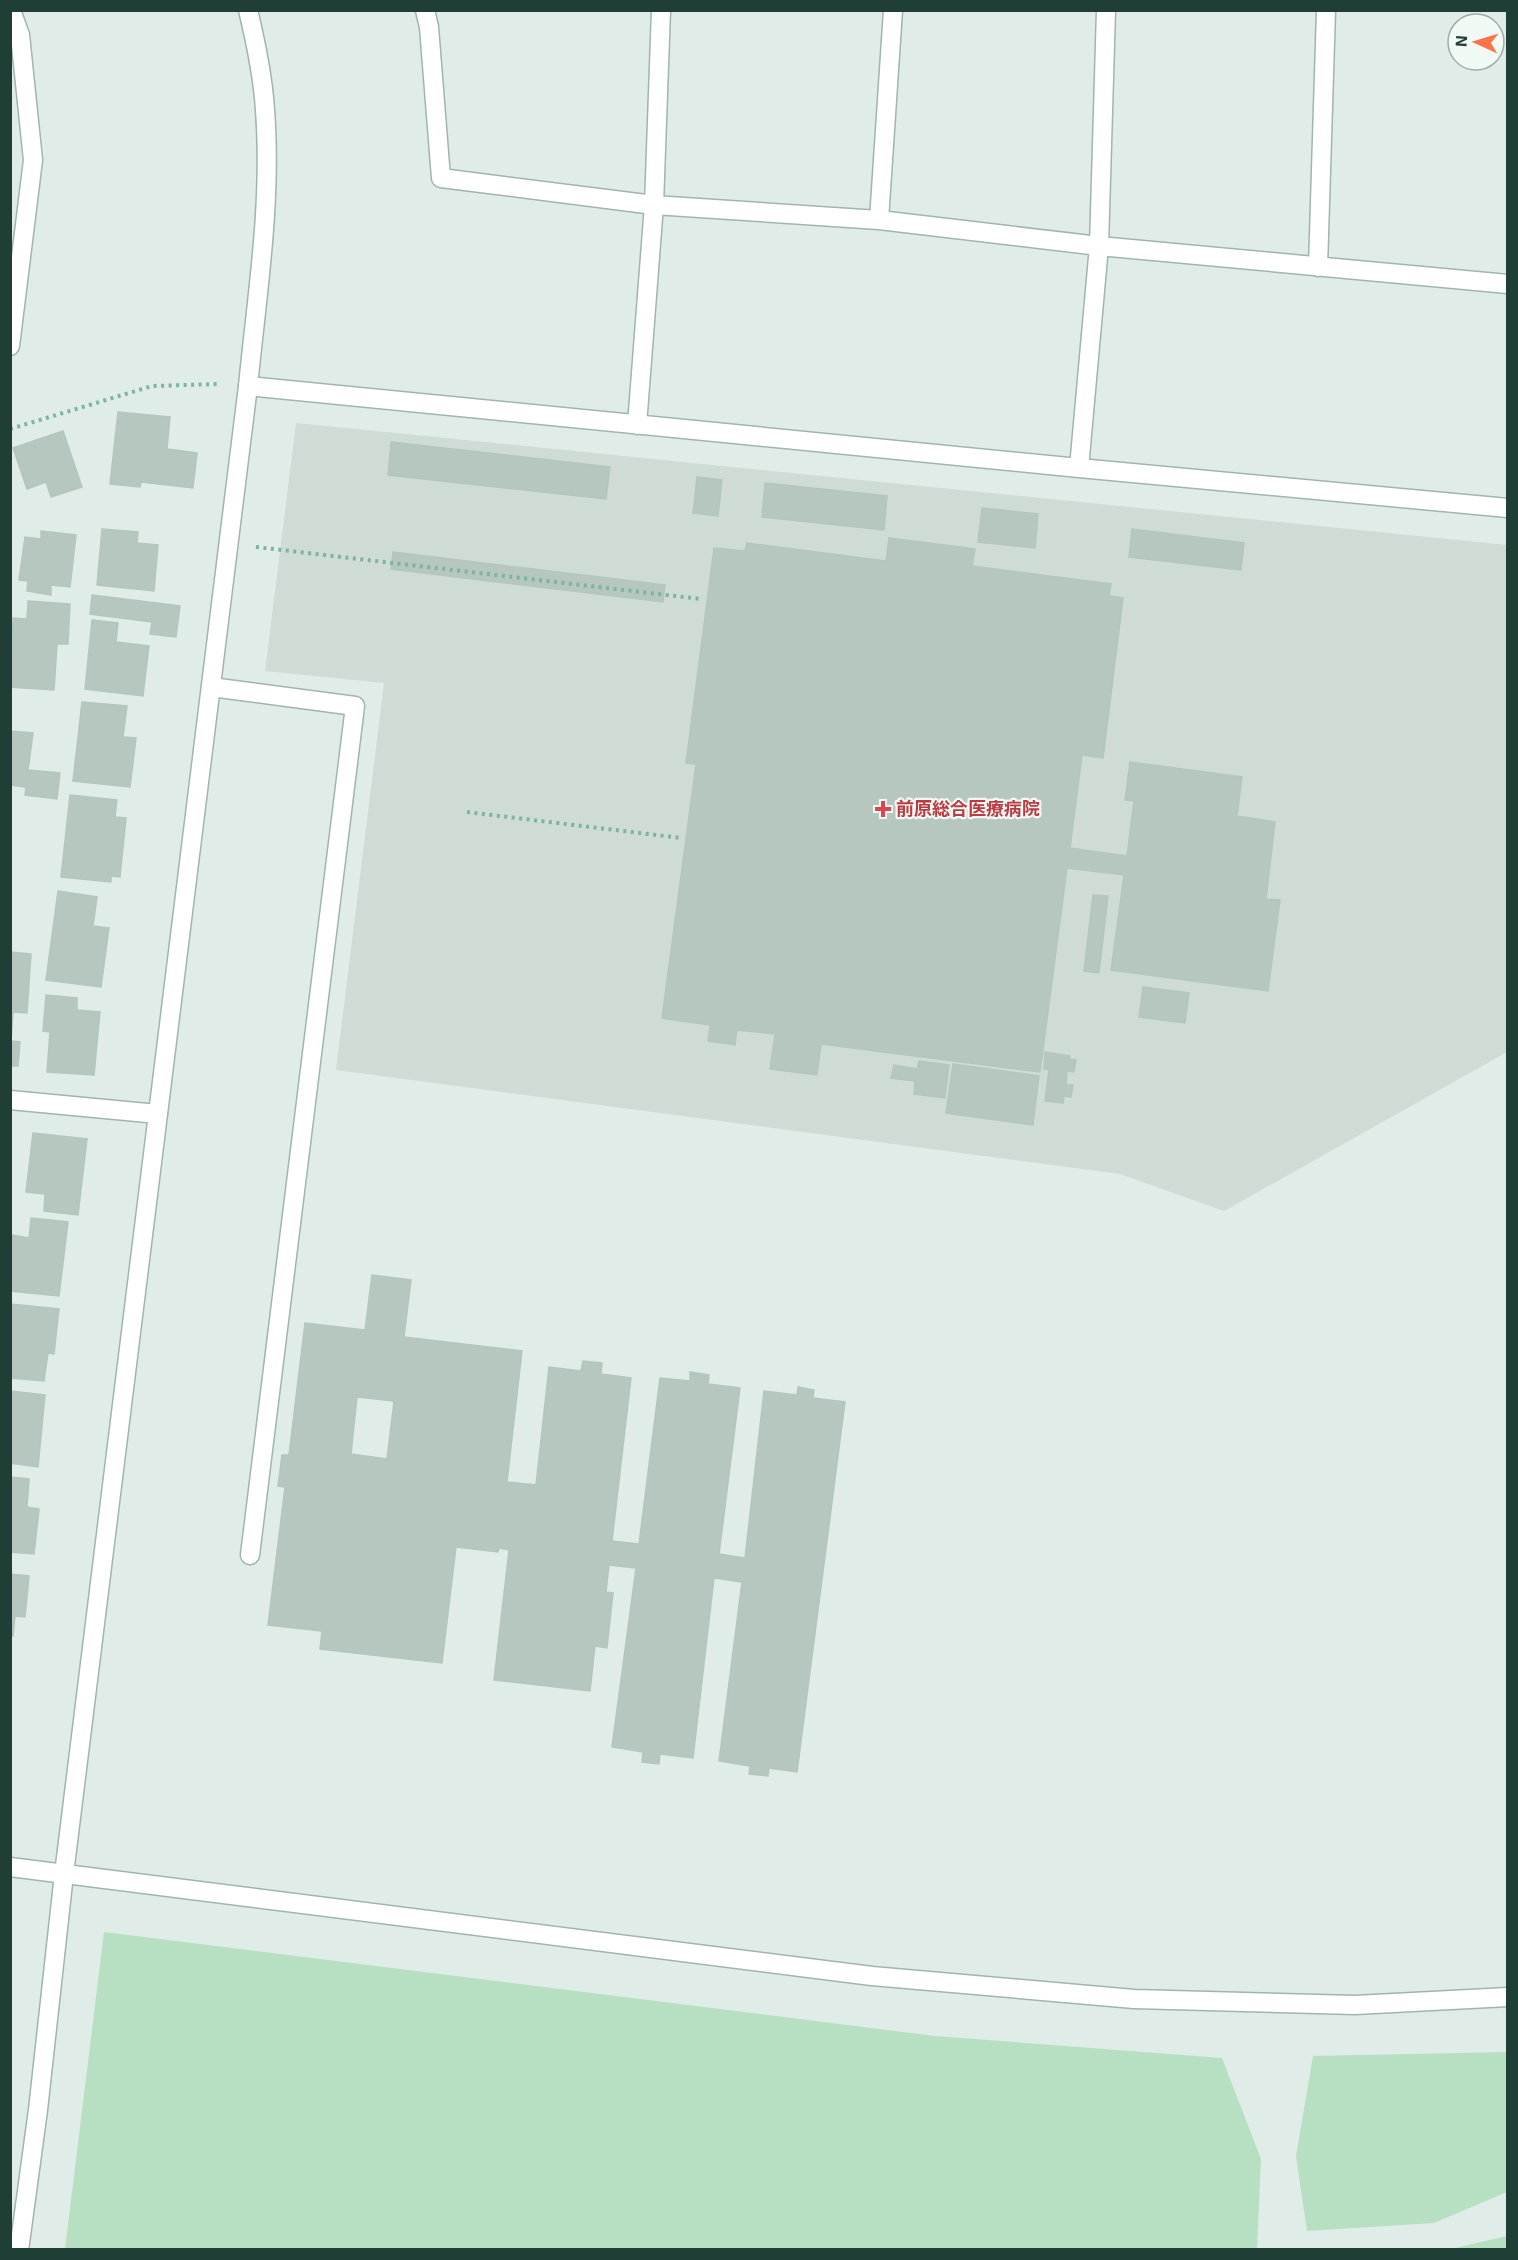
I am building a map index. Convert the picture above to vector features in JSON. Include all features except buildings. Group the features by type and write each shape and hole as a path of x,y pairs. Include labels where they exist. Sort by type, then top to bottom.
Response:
{"street":[{"path":"10,346 33,160 20,35 11,10"},
{"path":"19,2250 248,386 267,178 265,110 248,10"},
{"path":"425,10 429,27 441,178 654,205 879,220 1099,246 1508,285"},
{"path":"637,424 654,205 661,10"},
{"path":"879,220 892,10"},
{"path":"1079,468 1099,246 1106,10"},
{"path":"1318,267 1326,10"},
{"path":"248,386 1508,508"},
{"path":"211,687 355,706 250,1555"},
{"path":"10,1100 158,1114"},
{"path":"10,1867 872,1976 1099,1996 1134,1999 1355,2004 1508,1997"}],"path":[{"path":"10,429 152,386 216,383 248,386"},
{"path":"246,546 701,599"},
{"path":"466,812 681,838"}],"shaded area":[{"path":"296,423 1507,545 1507,1052 1224,1211 1120,1174 336,1070 384,683 265,671"}],"green space":[{"path":"104,1932 935,2036 1222,2058 1261,2159 1257,2249 65,2249"},
{"path":"1507,2052 1507,2192 1434,2223 1307,2231 1296,2156 1313,2056"},
{"path":"1507,2236 1507,2249 1451,2249"}],"place":[{"name":"前原総合医療病院","path":"883,809"}]}
